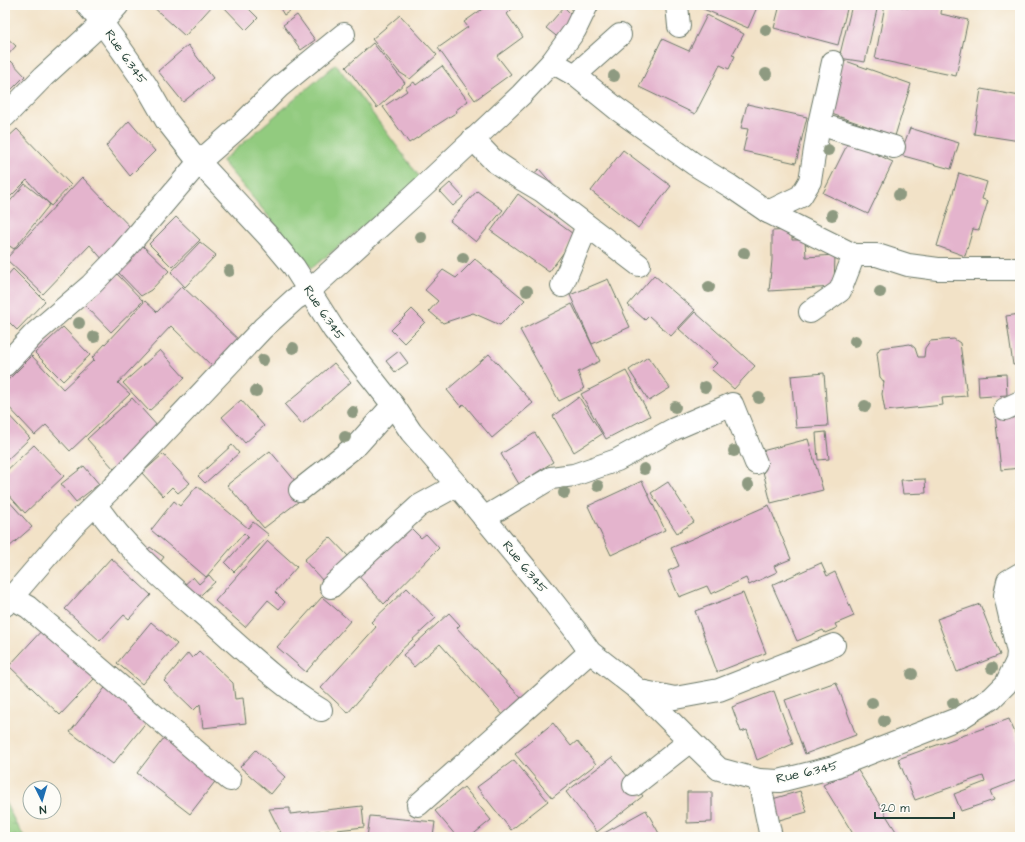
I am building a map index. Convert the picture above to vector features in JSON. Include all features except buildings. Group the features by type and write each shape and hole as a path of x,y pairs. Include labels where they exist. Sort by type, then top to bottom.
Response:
{"street":[{"name":"Rue 6.345","path":"87,5 102,23 146,85 166,120 199,162 268,236 294,267 334,330 393,405 410,432 457,485 547,594 590,652 640,691 719,768 759,780 778,781 834,767 962,717 992,698 1006,684 1018,661 1018,652 1005,595 1008,581 1020,574"},
{"path":"5,116 43,77 102,23 118,5"},
{"path":"5,619 13,601 72,527 96,505 263,328 295,299 309,291 423,187 520,95 552,62 575,30 587,5"},
{"path":"677,5 679,26"},
{"path":"5,365 34,333 90,285 121,254 199,162 239,127 279,87 344,34"},
{"path":"575,75 620,35"},
{"path":"552,62 575,75 617,109 694,164 768,212 854,255 877,255 908,265 938,269 1020,269"},
{"path":"768,212 801,196 810,181 819,124 834,62"},
{"path":"819,124 894,147"},
{"path":"473,139 494,160 518,177 542,191 639,265"},
{"path":"562,286 587,226"},
{"path":"810,312 840,291 854,255"},
{"path":"484,518 551,478 574,476 617,460 674,429 732,404 756,463"},
{"path":"300,490 358,444 393,405"},
{"path":"331,587 419,506 457,485"},
{"path":"96,505 112,529 147,565 280,681 298,696 321,710"},
{"path":"13,601 230,780"},
{"path":"640,691 675,698 719,690 834,646"},
{"path":"418,804 590,652"},
{"path":"634,785 690,741"},
{"path":"759,780 771,837"}],"green space":[{"path":"336,64 421,179 312,268 222,161"},
{"path":"5,802 19,829 25,837 5,837"}]}
